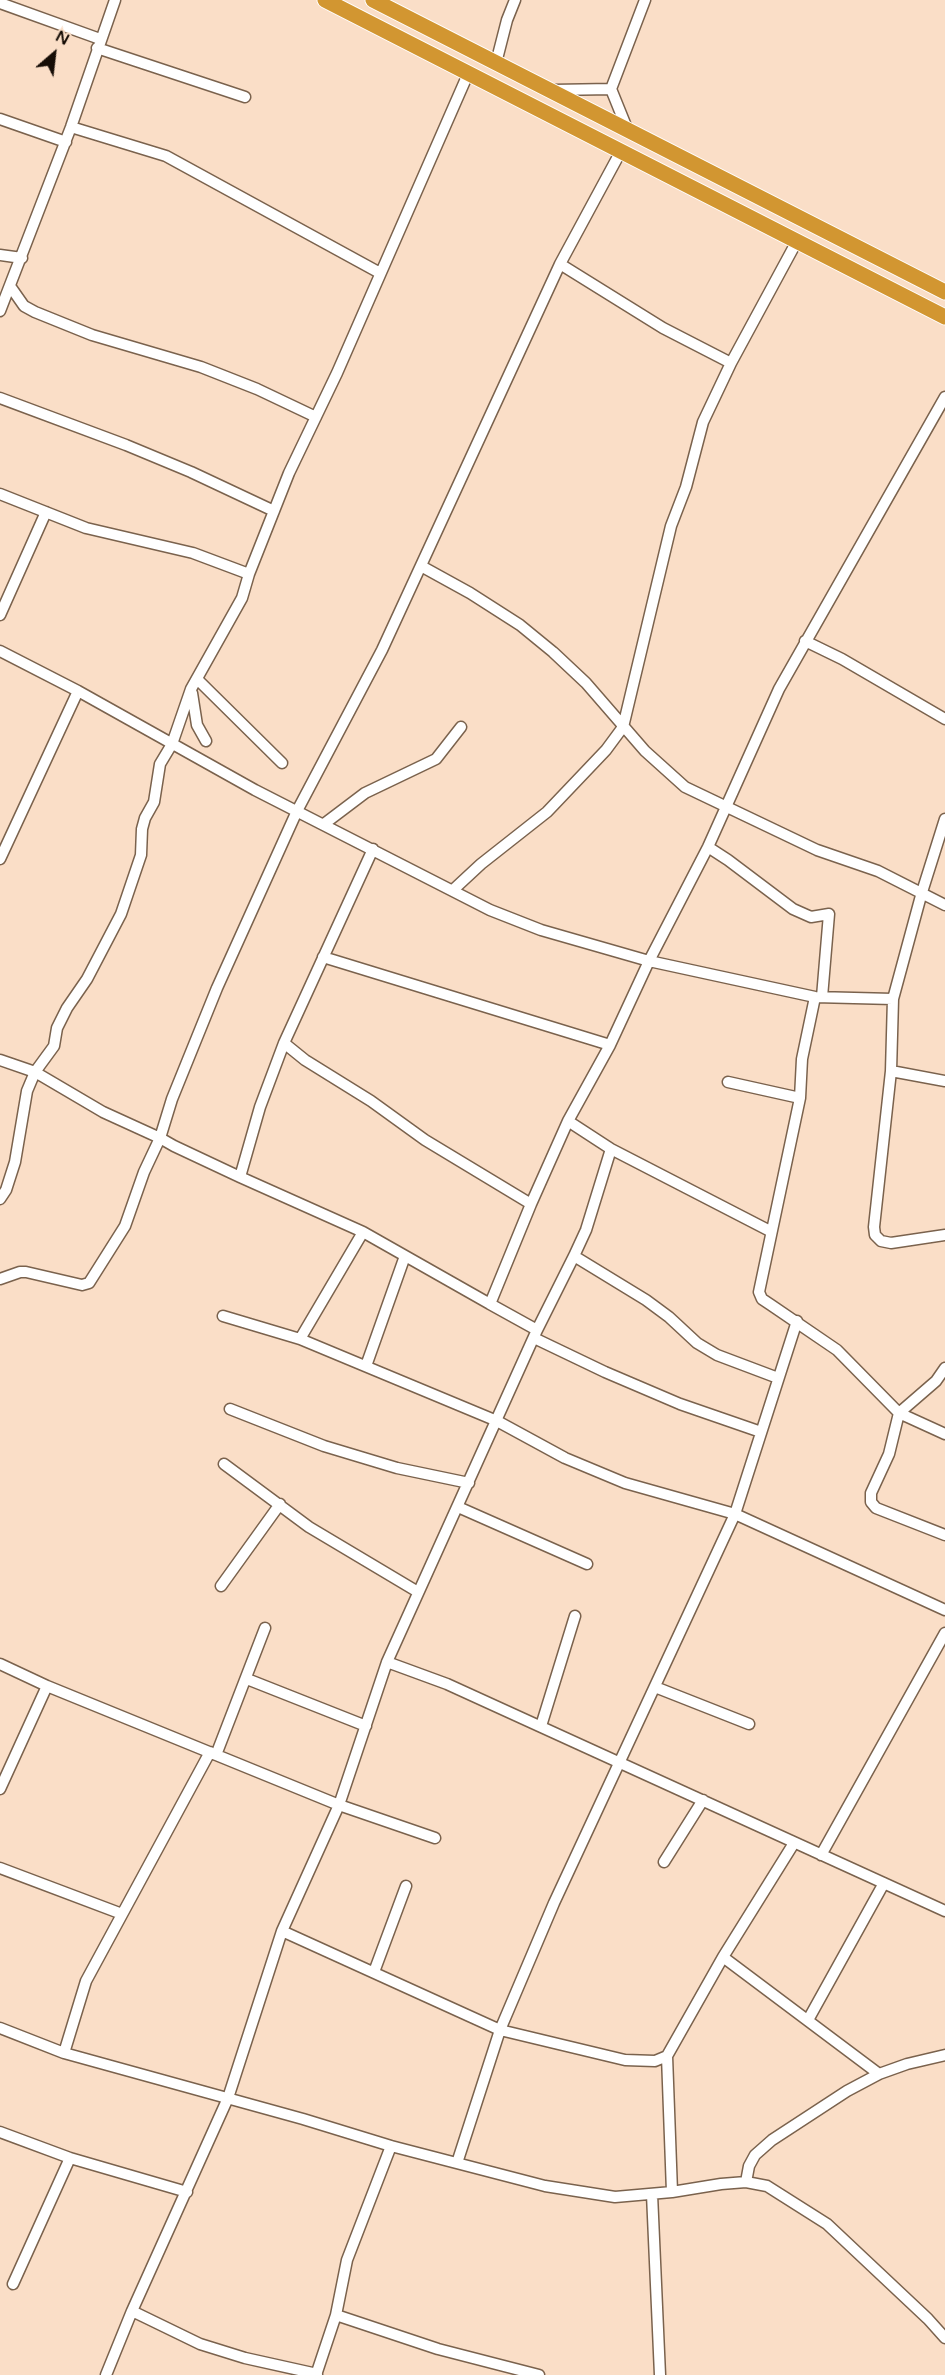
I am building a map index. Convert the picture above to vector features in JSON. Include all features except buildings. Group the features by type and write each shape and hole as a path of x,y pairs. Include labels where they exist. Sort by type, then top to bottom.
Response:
{"highway":[{"path":"325,0 945,317"},
{"path":"373,0 945,292"}],"street":[{"path":"0,311 66,142 98,43 115,0"},
{"path":"496,63 507,20 515,0"},
{"path":"628,132 611,89 645,0"},
{"path":"0,3 98,43 245,97"},
{"path":"0,1199 6,1190 15,1162 27,1091 35,1072 54,1046 57,1028 67,1008 87,979 121,914 141,855 142,829 157,788 157,774 172,744 191,689 242,598 249,574 289,473 468,74"},
{"path":"550,90 611,89"},
{"path":"0,119 66,142"},
{"path":"71,127 166,156 380,273"},
{"path":"0,1279 26,1272 82,1285 89,1283 125,1226 144,1172 160,1138 172,1099 217,988 297,811 382,650 560,264 621,151"},
{"path":"453,890 481,864 547,812 598,759 623,727 670,526 691,471 703,422 731,363 797,241"},
{"path":"0,255 22,258"},
{"path":"560,264 663,328 731,363"},
{"path":"10,286 24,306 35,312 92,335 201,367 257,389 316,417"},
{"path":"490,1304 568,1121 610,1045 649,961 708,847 779,688 945,397"},
{"path":"0,398 126,445 191,472 274,511"},
{"path":"0,494 87,528 202,556 249,574"},
{"path":"0,615 46,512"},
{"path":"421,566 470,593 520,625 586,683 612,710 623,727 645,752 685,787 705,799 726,806 816,850 878,871 945,905"},
{"path":"805,641 842,659 945,719"},
{"path":"0,651 78,691 255,790 516,922 649,961 818,997 893,999"},
{"path":"197,679 282,763"},
{"path":"191,689 197,724 206,741"},
{"path":"0,859 78,691"},
{"path":"324,824 365,794 436,759 461,727"},
{"path":"945,819 922,892 893,999 891,1071 874,1227 875,1235 881,1241 891,1243 945,1235"},
{"path":"708,847 793,909 811,917 829,915 818,997 802,1059 800,1098 770,1231 759,1292 762,1299 837,1350 899,1413 945,1434"},
{"path":"240,1177 260,1107 284,1043 373,849"},
{"path":"323,957 610,1045"},
{"path":"284,1043 305,1060 371,1101 425,1140 531,1204"},
{"path":"0,1060 35,1072 103,1112 363,1232 605,1372 680,1404 761,1432"},
{"path":"891,1071 945,1082"},
{"path":"728,1082 800,1098"},
{"path":"568,1121 611,1149 770,1231"},
{"path":"106,2375 132,2311 228,2098 282,1931 339,1805 387,1662 417,1592 586,1230 611,1149"},
{"path":"300,1339 363,1232"},
{"path":"366,1366 405,1256"},
{"path":"574,1256 646,1300 669,1317 697,1343 717,1355 778,1378"},
{"path":"223,1316 300,1339 366,1366 497,1421 565,1458 625,1483 735,1514 945,1610"},
{"path":"457,2163 500,2030 554,1903 735,1514 797,1322"},
{"path":"945,1368 936,1382 899,1413 889,1454 871,1493 871,1502 876,1508 945,1535"},
{"path":"230,1409 324,1446 397,1468 469,1483"},
{"path":"224,1464 309,1527 417,1592"},
{"path":"221,1586 280,1504"},
{"path":"458,1507 587,1564"},
{"path":"541,1726 575,1616"},
{"path":"64,2053 86,1981 213,1753 247,1678 265,1628"},
{"path":"821,1855 945,1633"},
{"path":"387,1662 447,1684 945,1911"},
{"path":"0,1664 47,1686 339,1805 435,1838"},
{"path":"247,1678 366,1726"},
{"path":"0,1789 47,1686"},
{"path":"655,1687 749,1724"},
{"path":"663,1862 703,1800"},
{"path":"672,2192 667,2056 723,1957 794,1843"},
{"path":"0,1868 122,1914"},
{"path":"808,2020 884,1883"},
{"path":"374,1972 406,1886"},
{"path":"282,1931 500,2030 625,2060 655,2061 667,2056"},
{"path":"723,1957 879,2074"},
{"path":"0,2028 64,2053 391,2146 557,2188 615,2197 746,2182 767,2186 827,2224 928,2319 945,2338"},
{"path":"746,2182 749,2166 755,2155 772,2140 847,2091 879,2074 907,2064 945,2055"},
{"path":"0,2132 70,2157 187,2192"},
{"path":"132,2311 200,2344 245,2358 316,2374 336,2315 347,2260 391,2146"},
{"path":"13,2284 70,2157"},
{"path":"652,2194 660,2375"},
{"path":"336,2315 438,2349 539,2375"}]}
